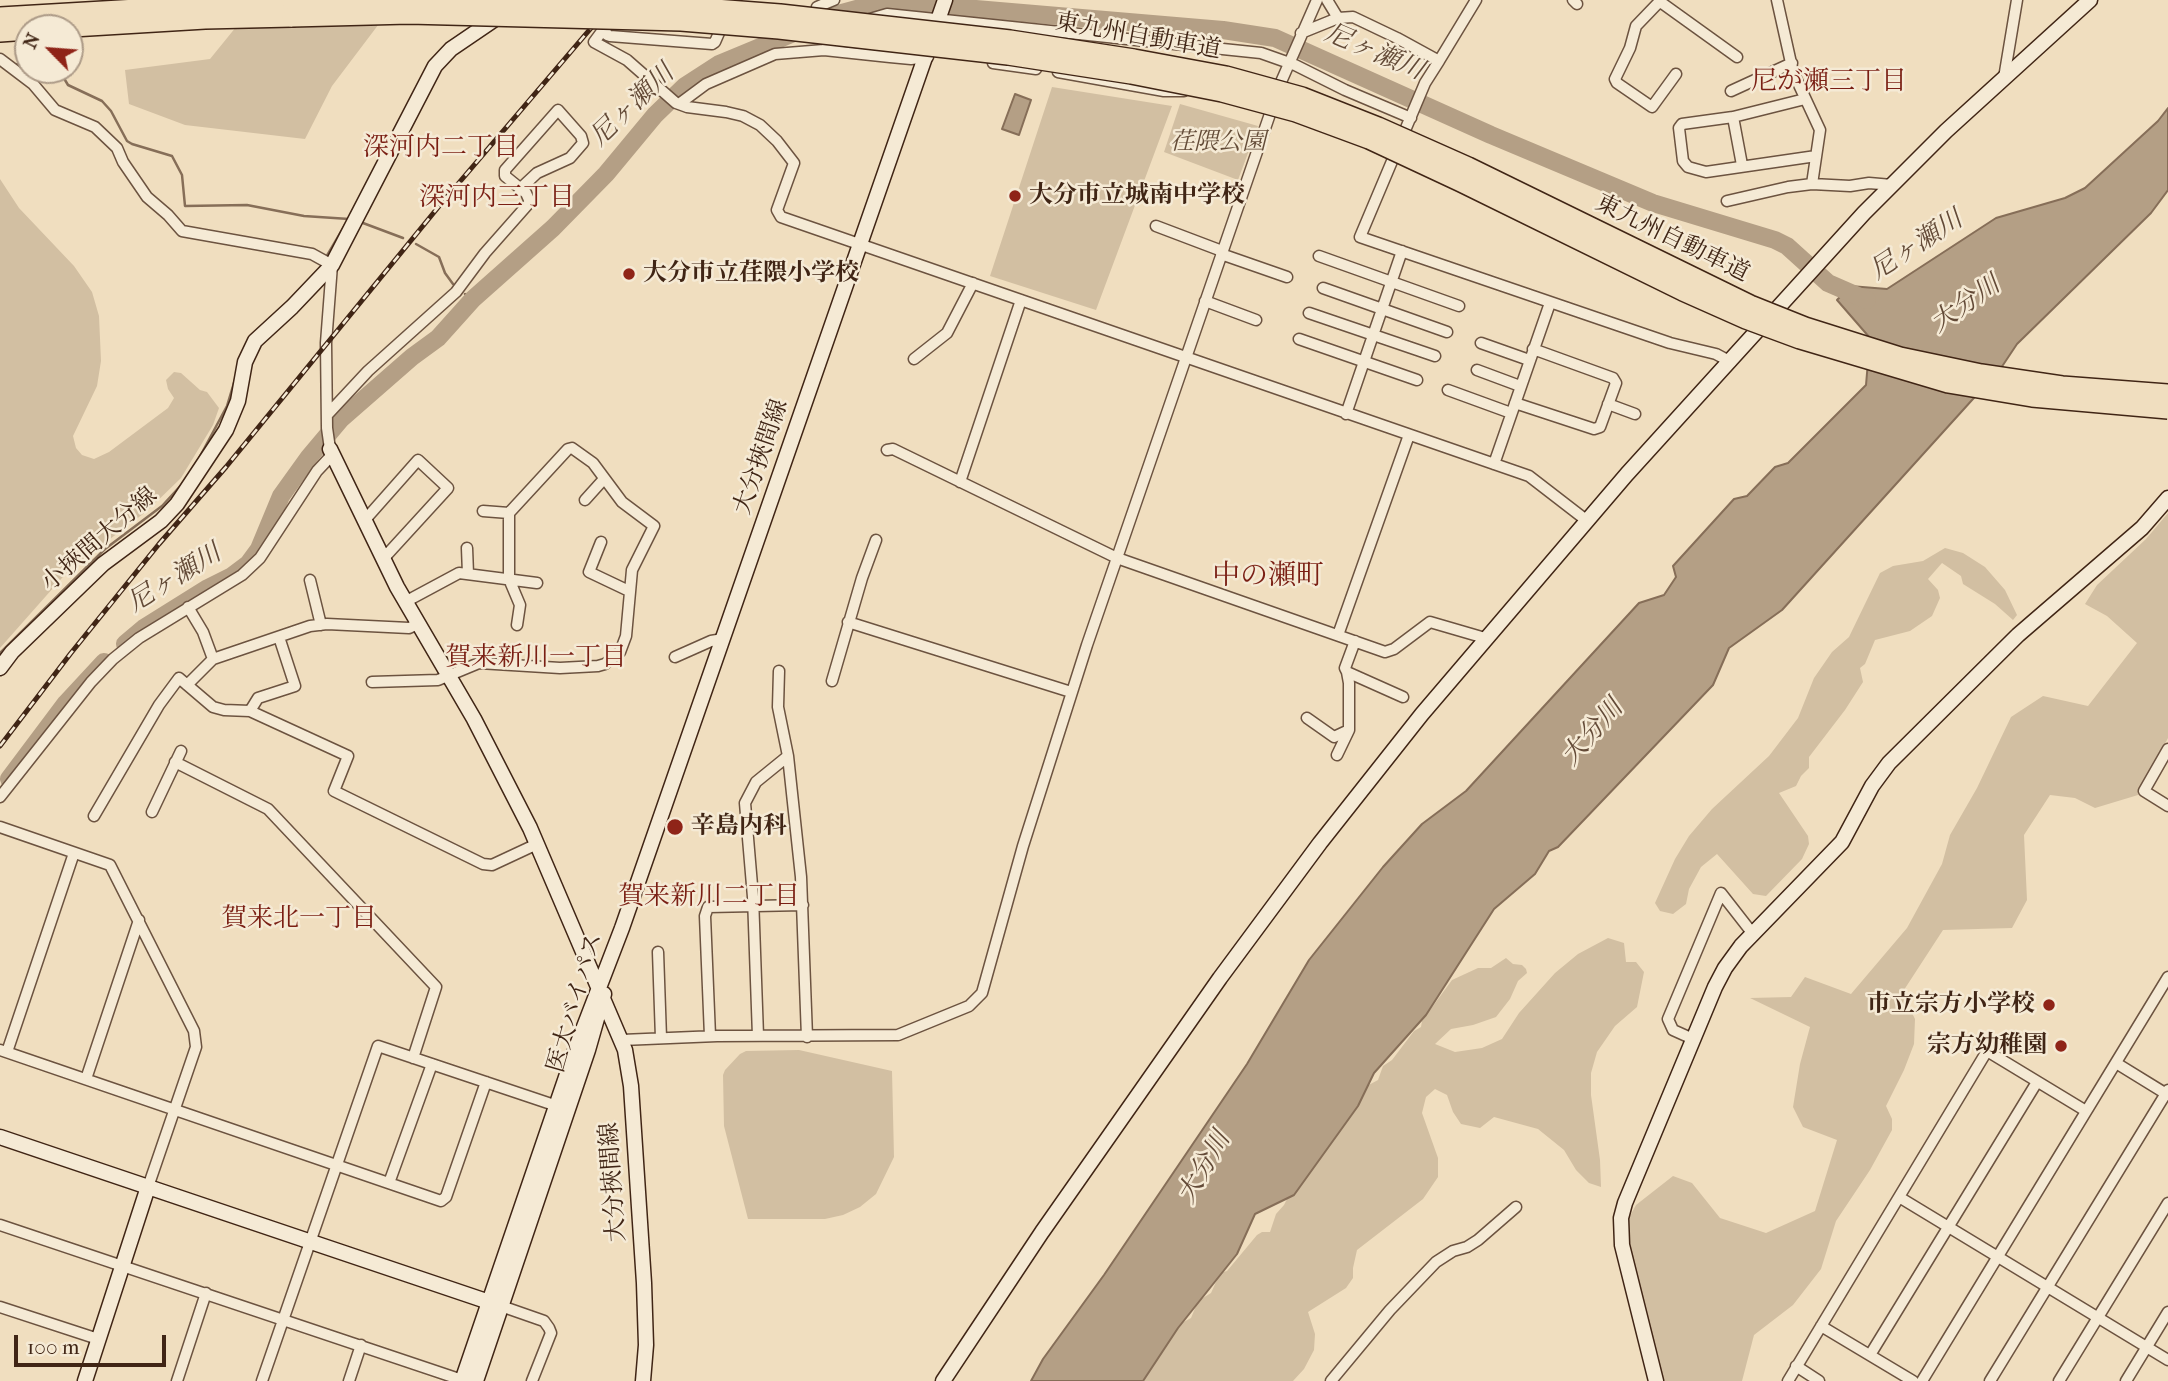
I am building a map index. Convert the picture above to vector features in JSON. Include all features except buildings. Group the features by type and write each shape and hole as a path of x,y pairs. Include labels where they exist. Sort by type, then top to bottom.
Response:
{"highway":[{"name":"東九州自動車道","path":"0,17 120,17 406,0 663,6 741,11 1010,40 1134,59 1226,76 1302,97 1378,127 1468,167 1750,305 1805,327 1900,356 1981,374 2062,386 2168,394"},
{"name":"東九州自動車道","path":"292,8 681,21 755,27 887,39 1008,55 1196,87 1296,112 1369,139 1683,291 1800,340 1948,383 2032,397 2168,409"},
{"name":"東九州自動車道","path":"84,23 120,17"}],"street":[{"name":"小挾間大分線","path":"0,668 12,652 103,564 170,513 226,430 238,401 245,362 255,341 332,265 435,66 451,50 522,0"},
{"path":"628,0 594,42 627,60 679,104 734,114 760,125 771,134 794,163 777,210 781,217 1530,476 1586,520"},
{"path":"604,27 610,36 712,44 736,0"},
{"path":"817,7 834,0"},
{"name":"大分挾間線","path":"622,928 945,0"},
{"path":"622,1040 710,1036 904,1034 969,1006 982,993 1023,846 1071,692 1289,63 1317,0"},
{"path":"1327,0 1339,18"},
{"path":"1476,0 1425,83 1360,237 1670,343 1712,353 1731,362"},
{"path":"1777,0 1792,64 1820,130 1812,184"},
{"path":"943,1381 1042,1232 1267,914 1388,755 1485,638 1586,520 1892,185 2090,0"},
{"path":"1676,75 1652,107 1615,79 1630,48 1636,26 1660,1 1737,57"},
{"path":"2004,78 2015,1"},
{"path":"824,50 871,19 887,14 1195,46 1261,54 1289,63 1411,118"},
{"path":"1301,33 1349,16 1363,20 1439,61"},
{"path":"679,104 706,85 771,55 824,50 890,57 923,58 940,55 1178,92 1186,89 1189,84 1195,46"},
{"path":"0,59 33,84 55,110 96,127 117,148 123,162 147,197 182,231 305,253 332,265 326,343 327,417 331,452 260,558 242,575 139,638 91,682 0,797"},
{"path":"1731,91 1792,64"},
{"path":"1805,100 1732,117 1682,124 1679,128 1683,161 1688,167 1706,172 1816,156"},
{"path":"327,417 368,371 456,292 485,253 530,202 521,188 505,176 505,170 558,110 582,136 583,144 570,158 537,173 521,188"},
{"path":"1732,117 1742,165"},
{"path":"1727,201 1812,184 1892,185"},
{"path":"1156,226 1287,276"},
{"path":"1346,414 1402,251"},
{"path":"1319,256 1459,306"},
{"path":"914,359 947,333 973,283"},
{"path":"1323,288 1447,332"},
{"path":"960,481 1021,300"},
{"path":"1205,301 1256,320"},
{"path":"1494,464 1550,303"},
{"path":"1309,313 1436,356"},
{"path":"1299,339 1417,380"},
{"path":"1448,390 1594,429 1600,427 1616,383 1613,378 1481,343"},
{"path":"1477,370 1520,386"},
{"path":"1608,404 1635,414"},
{"path":"1338,635 1409,435"},
{"path":"372,682 432,681 479,663 560,668 605,664 624,645 635,561 654,526 631,510 603,480 593,463 570,448 509,513 509,579 520,605 517,625"},
{"path":"887,450 893,449 1117,558 1355,641 1390,652 1430,622 1485,638"},
{"name":"大分挾間線","path":"331,452 405,602 498,764 537,844 622,1040 629,1073 639,1198 646,1345 643,1381"},
{"path":"364,521 418,460 448,488 383,559"},
{"path":"585,500 603,480"},
{"path":"1656,1381 1622,1245 1620,1227 1625,1203 1725,968 1753,934 1842,842 1872,786 1895,756 2028,626 2135,535 2168,498"},
{"path":"483,511 509,513"},
{"path":"832,681 848,622 876,540"},
{"path":"601,542 589,572 629,591"},
{"path":"467,548 468,574"},
{"path":"405,602 456,574 537,583"},
{"path":"310,580 321,625"},
{"path":"188,607 203,632 213,659"},
{"path":"848,622 1071,692"},
{"path":"187,685 213,659 321,625 409,628 418,624"},
{"path":"250,711 258,698 295,686 279,637"},
{"path":"675,657 711,641 723,639"},
{"path":"1337,755 1349,730 1349,683 1345,668 1355,641"},
{"path":"779,671 778,707 788,756 803,905 807,1037"},
{"path":"1347,672 1403,697"},
{"path":"94,816 174,682 179,678 214,707 250,711 348,756 334,791 482,864 492,865 537,844"},
{"path":"1307,718 1334,737 1349,730"},
{"path":"2168,749 2144,792 2168,806"},
{"path":"152,812 181,751"},
{"path":"758,1036 753,906 745,803 756,782 788,756"},
{"path":"174,762 268,809 436,987 413,1058"},
{"path":"0,827 110,865 196,1034 196,1048 85,1381"},
{"path":"74,853 4,1051 441,1200 446,1197 486,1082"},
{"path":"1693,1039 1671,1029 1668,1019 1721,894 1753,934"},
{"path":"710,1036 708,907 803,905"},
{"path":"86,1079 139,920"},
{"name":"医大バイパス","path":"466,1381 495,1304 622,928"},
{"path":"658,951 661,1038"},
{"path":"1922,1381 2168,977"},
{"path":"262,1381 377,1046 561,1108"},
{"path":"1788,1381 1987,1051 2087,1111"},
{"path":"1990,1381 2167,1093 2116,1063"},
{"path":"390,1183 432,1064"},
{"path":"1870,1355 2038,1082"},
{"path":"0,1138 544,1321 551,1333 532,1381"},
{"path":"1899,1197 2168,1360"},
{"path":"2059,1381 2168,1203"},
{"path":"1331,1381 1390,1310 1436,1262 1478,1240 1516,1207"},
{"path":"0,1225 466,1381"},
{"path":"177,1381 206,1293"},
{"path":"0,1307 98,1339"},
{"path":"2126,1381 2168,1312"},
{"path":"1821,1326 1913,1381"},
{"path":"349,1381 361,1345"},
{"path":"1796,1366 1819,1381"}],"green space":[{"path":"258,0 397,0 332,86 305,139 185,125 129,104 125,70 210,59"},
{"path":"1052,87 1172,106 1096,310 990,276"},
{"name":"荏隈公園","path":"1180,104 1258,126 1238,180 1164,152"},
{"path":"0,179 19,208 74,266 92,292 99,316 101,361 97,386 73,436 76,448 82,455 94,459 109,452 168,408 174,398 166,380 174,372 181,373 200,390 207,392 219,408 213,425 181,478 147,511 69,570 0,648"},
{"path":"2168,513 2168,738 2138,795 2095,808 2075,798 2050,795 2024,835 2027,900 2012,928 1943,930 1902,993 1915,1019 1914,1044 1886,1106 1892,1119 1892,1130 1870,1170 1836,1221 1821,1269 1793,1305 1754,1335 1742,1381 1661,1381 1631,1271 1625,1225 1636,1205 1673,1176 1692,1183 1720,1218 1766,1233 1815,1211 1837,1140 1803,1127 1793,1107 1810,1027 1750,998 1791,997 1805,977 1851,994 1907,928 1942,864 1950,835 1977,788 2011,717 2043,696 2088,706 2137,643 2107,616 2085,604 2097,585 2146,539"},
{"path":"1945,548 1963,553 1985,567 2005,590 2017,615 2013,620 1995,604 1963,584 1961,576 1942,563 1928,579 1938,590 1940,598 1932,616 1910,631 1875,640 1865,664 1860,668 1863,682 1809,757 1809,768 1796,786 1779,793 1808,836 1809,844 1802,859 1766,896 1753,894 1717,854 1701,867 1689,889 1686,904 1673,914 1660,911 1655,903 1689,836 1712,809 1769,756 1798,718 1814,678 1832,652 1849,637 1880,573 1893,566 1923,561"},
{"path":"1608,938 1624,943 1626,962 1636,962 1644,972 1637,1007 1615,1026 1597,1052 1591,1073 1601,1187 1589,1183 1576,1170 1564,1150 1538,1129 1494,1117 1480,1128 1461,1124 1447,1095 1435,1089 1426,1097 1422,1113 1438,1158 1438,1177 1423,1199 1357,1250 1353,1278 1346,1288 1308,1312 1315,1334 1314,1350 1304,1369 1293,1381 1141,1381 1178,1325 1191,1318 1198,1301 1211,1293 1220,1273 1227,1271 1257,1235 1270,1232 1276,1214 1284,1205 1300,1173 1365,1087 1378,1080 1383,1066 1392,1060 1414,1031 1421,1027 1422,1021 1452,980 1478,968 1491,968 1506,958 1526,969 1527,973 1518,981 1510,999 1496,1017 1451,1029 1435,1044 1455,1052 1482,1048 1502,1039 1519,1013 1555,973 1578,954"},
{"path":"799,1050 892,1071 894,1157 876,1194 860,1207 843,1215 825,1219 748,1219 724,1126 723,1075 740,1054 746,1051"}],"water":[{"path":"1015,94 1031,100 1019,135 1002,129"},
{"name":"大分川","path":"2168,108 2168,190 2151,213 2017,344 2001,368 1782,610 1729,648 1713,685 1558,847 1549,851 1535,874 1494,909 1426,1015 1374,1073 1358,1106 1294,1195 1255,1214 1237,1254 1178,1328 1143,1381 1031,1381 1043,1359 1104,1275 1247,1064 1309,960 1383,867 1422,824 1466,791 1639,603 1664,595 1676,577 1673,566 1734,499 1747,496 1775,467 1788,463 1866,385 1870,338 1837,300 1850,286 1887,289 1996,218 2065,198 2085,188 2158,121"}],"waterway":[{"name":"尼ヶ瀬川","path":"125,644 144,628 248,564 259,549 281,496 341,419 438,338 473,299 553,228 606,174 655,115 685,86 719,64 860,8 891,4 929,5 1223,30 1275,38 1491,135 1653,203 1775,240 1787,246 1828,283 1867,300"},
{"path":"67,84 102,101 111,111 127,141 172,156 182,175 185,206 247,205 304,216 349,219"},
{"path":"363,223 403,238"},
{"path":"325,259 345,225"},
{"path":"416,244 439,257 453,284"},
{"path":"465,294 473,299"},
{"path":"197,462 227,406 236,376"},
{"path":"0,653 105,549 162,506 184,482"},
{"name":"尼ヶ瀬川","path":"9,779 66,703 104,662"}],"railway":[{"path":"0,746 159,544 226,467 440,205 615,0"}],"place":[{"name":"大分市立城南中学校","path":"1015,196"},
{"name":"大分市立荏隈小学校","path":"629,274"},
{"name":"辛島内科","path":"675,827"},
{"name":"市立宗方小学校","path":"2049,1005"},
{"name":"宗方幼稚園","path":"2061,1046"}],"district":[{"name":"尼が瀬三丁目","path":"1829,83"},
{"name":"深河内二丁目","path":"441,149"},
{"name":"深河内三丁目","path":"497,199"},
{"name":"中の瀬町","path":"1268,577"},
{"name":"賀来新川一丁目","path":"536,659"},
{"name":"賀来新川二丁目","path":"709,898"},
{"name":"賀来北一丁目","path":"299,920"}]}
